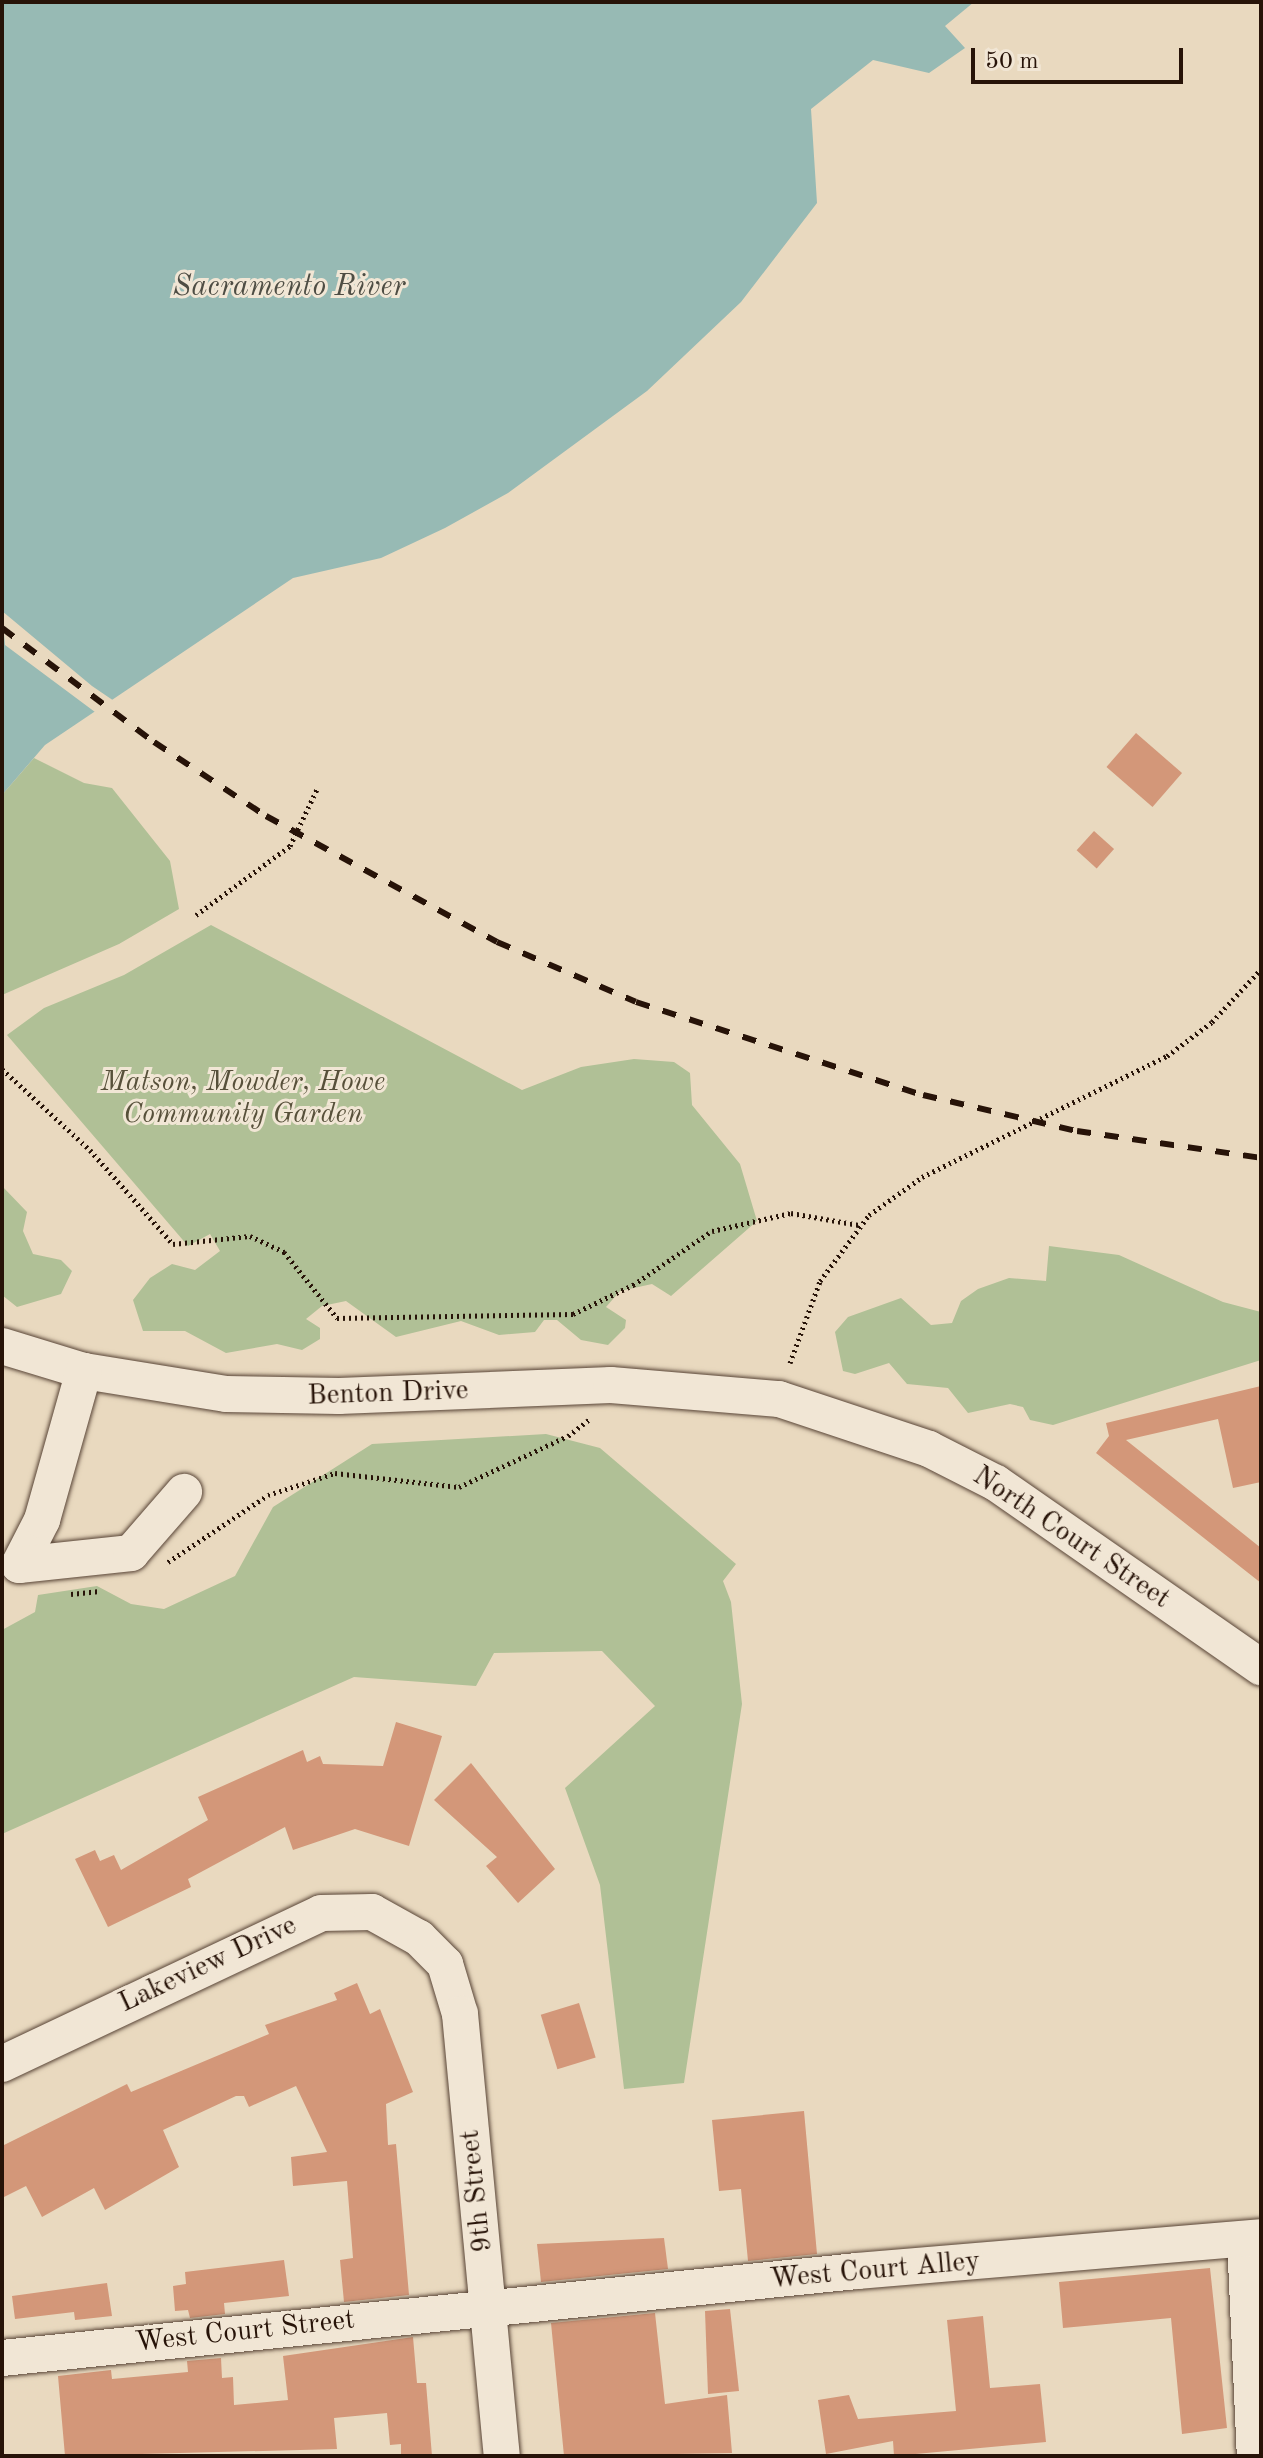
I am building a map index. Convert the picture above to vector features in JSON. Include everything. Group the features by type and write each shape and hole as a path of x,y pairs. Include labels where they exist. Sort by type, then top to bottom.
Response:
{"street":[{"name":"Benton Drive","path":"2,1346 84,1371 197,1392 283,1397 611,1385 779,1399"},
{"path":"84,1371 42,1520 19,1565 131,1553 184,1492"},
{"name":"North Court Street","path":"779,1399 929,1449 996,1483 1261,1667"},
{"name":"Lakeview Drive","path":"2,2064 321,1913 372,1912 419,1938"},
{"name":"9th Street","path":"419,1938 445,1964 456,1991 502,2456"},
{"path":"1253,2238 1255,2456"},
{"name":"West Court Alley","path":"489,2309 1253,2238"},
{"name":"West Court Street","path":"2,2358 489,2309"}],"path":[{"path":"196,915 245,885 290,846 318,787"},
{"path":"790,1363 820,1281 859,1225 922,1177 1167,1056 1212,1022 1261,969"},
{"path":"2,1069 90,1150 173,1244 250,1236 284,1252 337,1318 573,1314 633,1285 712,1231 791,1213 859,1225"},
{"path":"155,1571 268,1495 335,1473 459,1487 568,1436 592,1418"},
{"path":"57,1592 83,1595 112,1587"}],"green space":[{"path":"34,758 84,783 112,788 170,861 179,909 119,944 2,995 2,795"},
{"name":"Matson, Mowder, Howe Community Garden","path":"211,925 522,1090 581,1067 634,1059 674,1062 690,1073 692,1105 740,1164 757,1221 671,1296 652,1284 620,1291 606,1307 626,1320 625,1328 608,1345 581,1340 557,1320 544,1320 535,1332 499,1335 461,1321 396,1337 346,1301 322,1306 306,1319 320,1328 320,1339 302,1350 277,1344 226,1353 185,1331 143,1331 133,1300 150,1278 172,1264 195,1270 220,1251 210,1234 188,1246 7,1035 44,1008 124,975"},
{"path":"2,1186 27,1212 23,1231 33,1254 61,1260 72,1271 61,1294 17,1307 2,1295"},
{"path":"1049,1246 1119,1255 1223,1302 1261,1312 1261,1360 1053,1425 1030,1420 1023,1407 1010,1404 968,1413 948,1388 907,1384 889,1363 855,1374 843,1371 835,1332 848,1317 901,1298 931,1325 952,1323 961,1301 978,1289 1009,1278 1046,1281"},
{"path":"546,1434 600,1448 736,1564 723,1581 731,1602 742,1704 684,2083 624,2089 600,1885 565,1788 655,1706 602,1651 494,1653 476,1686 354,1677 2,1834 2,1630 35,1612 38,1595 97,1586 131,1604 164,1609 235,1576 273,1507 372,1444"}],"water":[{"name":"Sacramento River","path":"2,2 974,2 945,26 965,48 929,73 873,60 811,109 817,203 741,302 647,391 508,493 445,528 381,558 293,578 45,745 2,795"}],"pier":[{"path":"2,611 117,703 99,715 5,645"}],"building":[{"path":"1136,733 1182,773 1153,807 1106,767"},
{"path":"1094,831 1114,849 1097,868 1077,850"},
{"path":"1261,1386 1261,1482 1233,1488 1218,1419 1126,1440 1261,1548 1261,1583 1096,1453 1109,1436 1106,1423"},
{"path":"396,1722 442,1736 409,1846 355,1829 293,1850 285,1827 188,1879 191,1887 108,1927 75,1859 95,1850 100,1861 114,1855 121,1870 208,1820 198,1797 303,1750 307,1762 320,1756 323,1764 383,1766"},
{"path":"471,1763 555,1869 518,1903 486,1866 497,1857 434,1800"},
{"path":"357,1983 370,2014 380,2009 413,2092 386,2104 388,2145 396,2144 409,2295 344,2302 340,2260 353,2258 347,2181 293,2186 291,2157 327,2152 296,2086 249,2107 244,2096 236,2096 163,2130 179,2167 105,2210 94,2188 42,2217 26,2186 2,2198 2,2146 127,2084 131,2092 269,2034 265,2025 337,2000 334,1993"},
{"path":"579,2003 596,2058 557,2069 541,2015"},
{"path":"804,2111 817,2254 748,2261 741,2189 719,2191 712,2120"},
{"path":"664,2238 668,2269 541,2282 537,2244"},
{"path":"284,2260 289,2296 224,2303 225,2314 190,2318 188,2310 175,2311 173,2286 186,2284 185,2272"},
{"path":"1210,2268 1227,2428 1182,2434 1171,2318 1063,2328 1059,2282"},
{"path":"107,2283 112,2316 75,2320 74,2312 15,2319 12,2296"},
{"path":"730,2309 739,2391 708,2394 705,2311"},
{"path":"655,2313 665,2404 727,2395 732,2453 564,2456 551,2323"},
{"path":"983,2316 990,2388 1040,2384 1046,2442 894,2456 893,2441 826,2454 818,2400 849,2395 858,2419 956,2411 947,2320"},
{"path":"413,2337 417,2383 426,2383 432,2456 401,2456 401,2444 390,2445 387,2413 334,2418 337,2449 65,2456 58,2376 111,2370 112,2379 188,2372 187,2361 221,2358 222,2378 233,2377 234,2405 288,2400 283,2356"}],"railway":[{"path":"2,628 154,742 266,816 497,942 636,1002 923,1095 1077,1131 1261,1158"}]}
